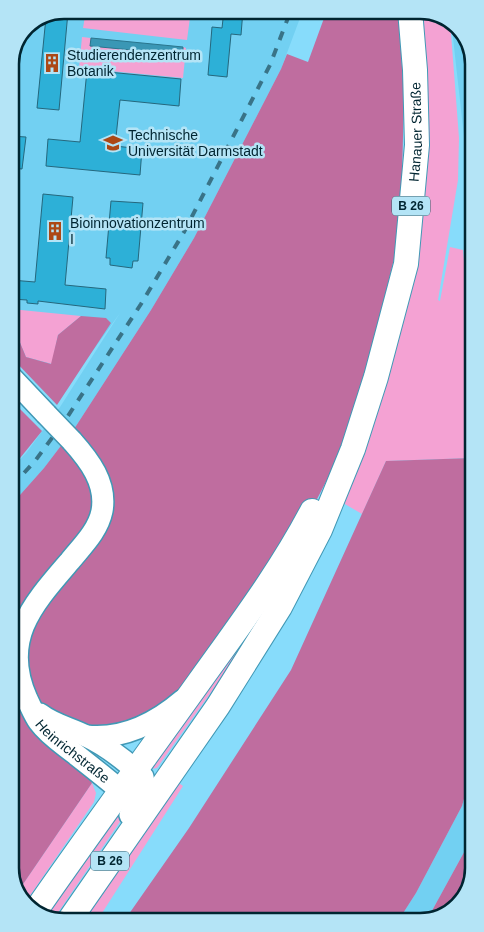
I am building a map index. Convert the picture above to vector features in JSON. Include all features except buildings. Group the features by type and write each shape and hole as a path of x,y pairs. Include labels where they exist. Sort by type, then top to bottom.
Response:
{"main road":[{"name":"Hanauer Straße","path":"369,398 406,264 417,145 415,70 411,19"},
{"name":"Heinrichstraße","path":"19,385 85,456 98,479 103,502 98,524 90,538 35,603 24,625 19,644"},
{"name":"B 26","path":"73,913 137,797 136,770 268,585 298,536 369,398"},
{"name":"B 26","path":"40,906 218,706 280,607 320,530 353,449 369,398"},
{"name":"Heinrichstraße","path":"19,678 36,717 47,731 137,797"},
{"path":"86,736 112,736 134,730 181,702 193,690"},
{"path":"30,703 43,717 106,747 136,770"},
{"path":"62,913 137,797"}],"shaded area":[{"name":"Technische Universität Darmstadt","path":"63,19 300,19 281,69 194,238 151,310 76,426 44,468 19,496 19,460 60,407 120,313 63,392 19,349 19,60 22,46 26,39 46,22"},
{"path":"84,19 190,19 187,40 83,28"},
{"path":"324,19 399,19 404,96 402,177 394,259 364,381 369,398 298,536 172,701 132,724 35,730 53,751 89,778 92,783 22,886 19,869 19,496 44,468 76,426 151,310 194,238 287,54 308,62"},
{"path":"418,19 424,19 435,21 451,31 459,138 458,180 438,300 440,301 450,247 463,250 465,272 465,458 386,461 362,514 338,500 401,321"},
{"path":"452,32 462,46 465,63 465,145"},
{"path":"82,37 91,38 91,46 182,55 183,47 186,48 183,78 79,68"},
{"path":"91,38 183,47 183,55 90,46"},
{"path":"19,310 81,316 58,335 52,364 26,357 19,340"},
{"path":"81,316 106,318 111,323 57,405 19,365 19,340 26,357 51,364 58,335"},
{"path":"19,408 42,431 19,459"},
{"path":"465,458 465,795 462,806 416,893 403,913 130,913 189,828 291,670 386,461"},
{"path":"275,591 259,625 157,768 151,769 150,768"},
{"path":"173,779 183,786 102,913 80,913"},
{"path":"92,783 96,793 94,802 29,897 22,886"},
{"path":"465,795 465,850 432,911 403,913 416,893 462,806"},
{"path":"122,805 128,810 58,913 49,911"},
{"path":"465,850 465,874 461,888 450,902 438,910 432,911"}],"railway":[{"path":"19,478 35,461 66,419 141,304 184,232 270,65 288,19"}],"place":[{"name":"Studierendenzentrum Botanik","path":"52,63"},
{"name":"Technische Universität Darmstadt","path":"113,143"},
{"name":"Bioinnovationzentrum I","path":"55,231"}]}
